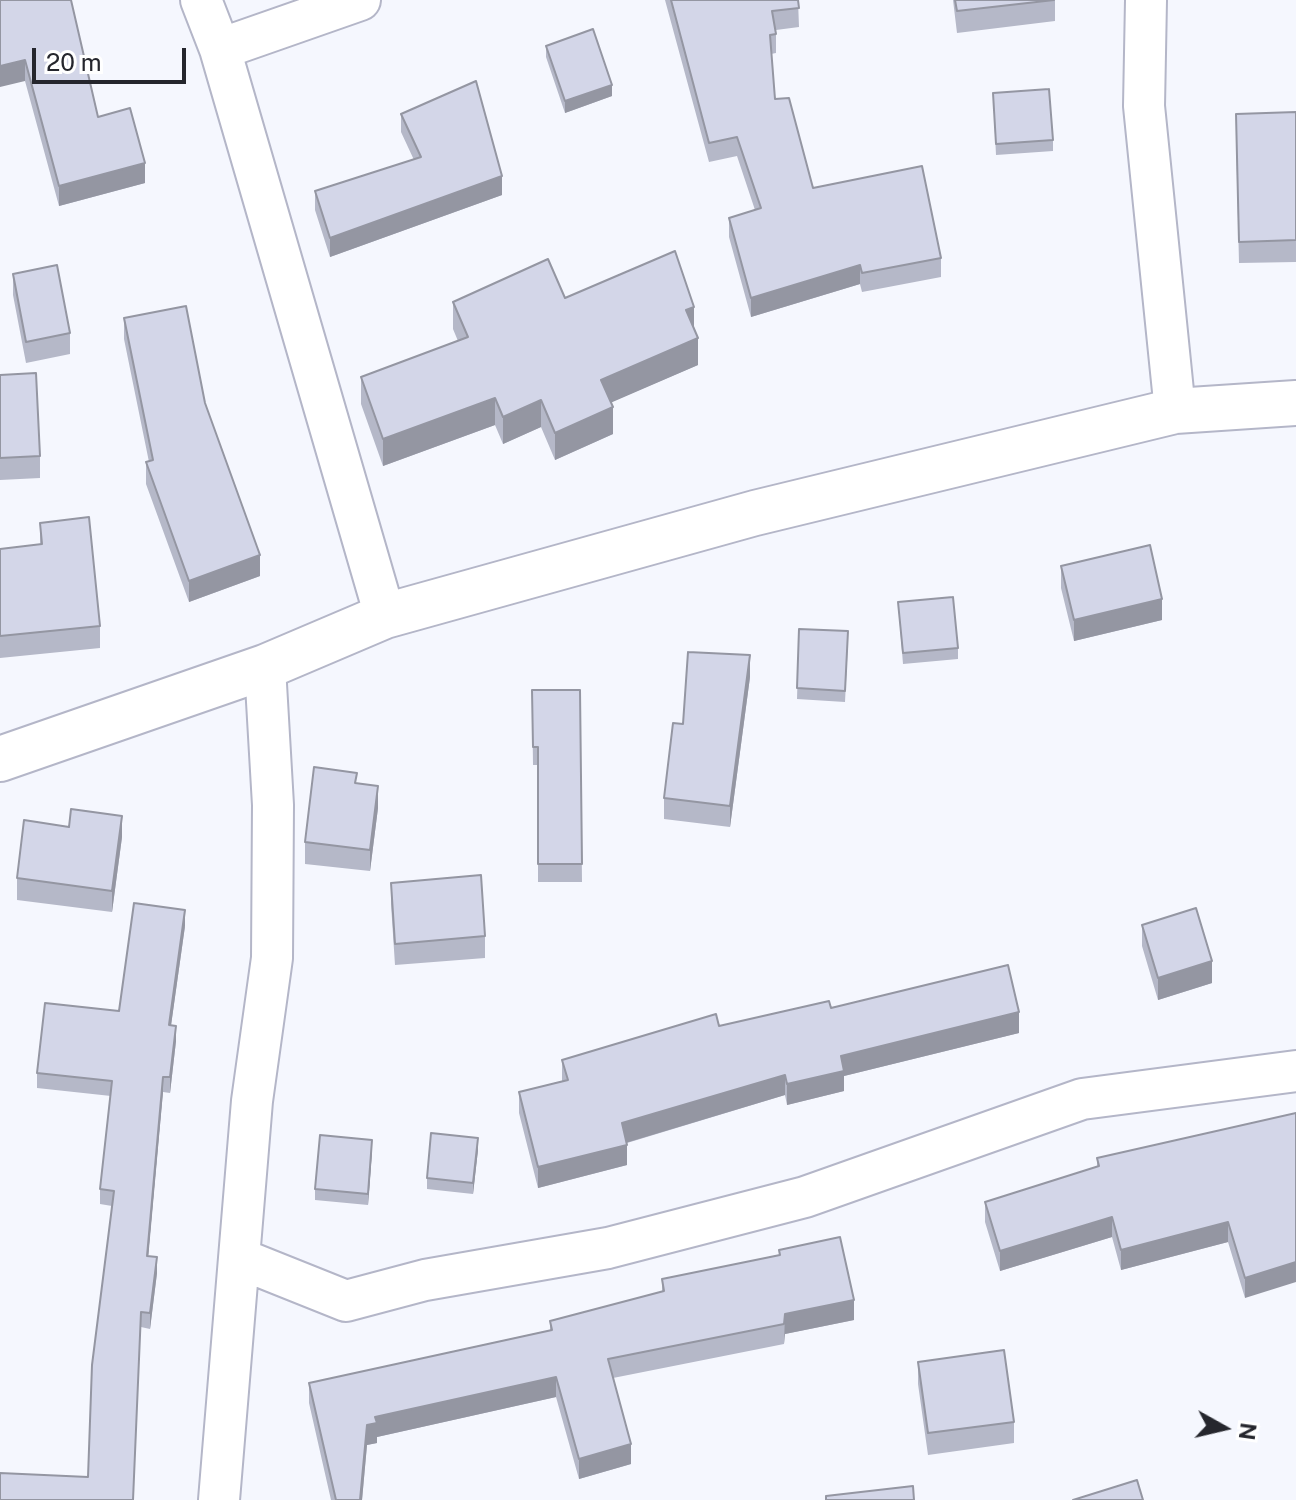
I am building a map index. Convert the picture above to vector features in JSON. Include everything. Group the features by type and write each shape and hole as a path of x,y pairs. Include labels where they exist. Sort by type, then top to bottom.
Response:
{"street":[{"path":"201,0 220,49 385,616"},
{"path":"220,49 360,0"},
{"path":"1146,0 1144,106 1175,411"},
{"path":"0,759 265,667 385,616 755,513 1175,411 1296,403"},
{"path":"219,1500 252,1101 272,958 273,805 265,667"},
{"path":"241,1259 346,1301 425,1280 608,1248 805,1197 1082,1099 1296,1071"}],"building":[{"path":"0,0 71,0 98,117 130,108 145,163 59,186 25,60 0,66"},
{"path":"671,0 798,0 799,8 772,11 776,34 770,35 775,99 789,98 813,188 922,166 941,258 862,273 860,265 751,298 729,218 761,208 737,137 709,143"},
{"path":"955,0 1054,0 957,11"},
{"path":"593,29 612,85 565,101 546,46"},
{"path":"476,81 502,176 330,238 315,191 421,157 401,114"},
{"path":"1049,89 1053,140 996,144 993,93"},
{"path":"1296,112 1296,240 1239,242 1236,114"},
{"path":"675,251 694,307 686,310 698,338 601,380 613,407 555,433 541,400 503,417 495,398 383,439 361,377 468,337 453,302 548,259 565,298"},
{"path":"57,265 70,333 26,342 13,274"},
{"path":"186,306 205,403 260,555 189,581 146,462 153,460 124,318"},
{"path":"36,373 40,456 0,458 0,375"},
{"path":"89,517 100,626 0,636 0,549 42,544 40,523"},
{"path":"1150,545 1162,599 1074,620 1061,566"},
{"path":"953,597 958,648 903,653 898,602"},
{"path":"799,629 848,631 845,691 797,688"},
{"path":"688,652 750,655 730,806 664,798 673,723 683,724"},
{"path":"532,690 580,690 582,864 538,864 538,747 533,747"},
{"path":"314,767 357,773 355,783 378,786 370,850 305,842"},
{"path":"71,809 122,816 112,891 17,878 24,820 69,827"},
{"path":"481,875 485,936 395,944 391,883"},
{"path":"134,903 185,910 169,1025 176,1026 170,1077 163,1077 147,1256 157,1257 150,1313 141,1312 133,1500 0,1500 0,1473 88,1477 92,1365 114,1191 100,1189 112,1081 37,1073 45,1003 119,1011"},
{"path":"1196,908 1212,961 1158,978 1142,925"},
{"path":"1008,965 1019,1012 841,1056 844,1071 787,1084 785,1075 622,1123 627,1145 538,1167 519,1092 568,1080 562,1060 716,1014 719,1026 829,1001 831,1008"},
{"path":"1296,1113 1296,1262 1245,1278 1228,1222 1121,1250 1112,1217 1000,1251 985,1202 1099,1166 1097,1158"},
{"path":"431,1133 478,1138 473,1183 427,1178"},
{"path":"320,1135 372,1140 368,1194 315,1189"},
{"path":"840,1237 854,1300 785,1314 784,1324 608,1359 631,1444 579,1459 556,1377 375,1417 377,1423 367,1425 360,1500 336,1500 309,1383 552,1330 550,1321 664,1291 662,1279 780,1255 779,1250"},
{"path":"1004,1350 1014,1422 928,1433 918,1362"},
{"path":"1137,1480 1143,1500 1073,1500"},
{"path":"913,1486 914,1500 826,1500 826,1496"}]}
